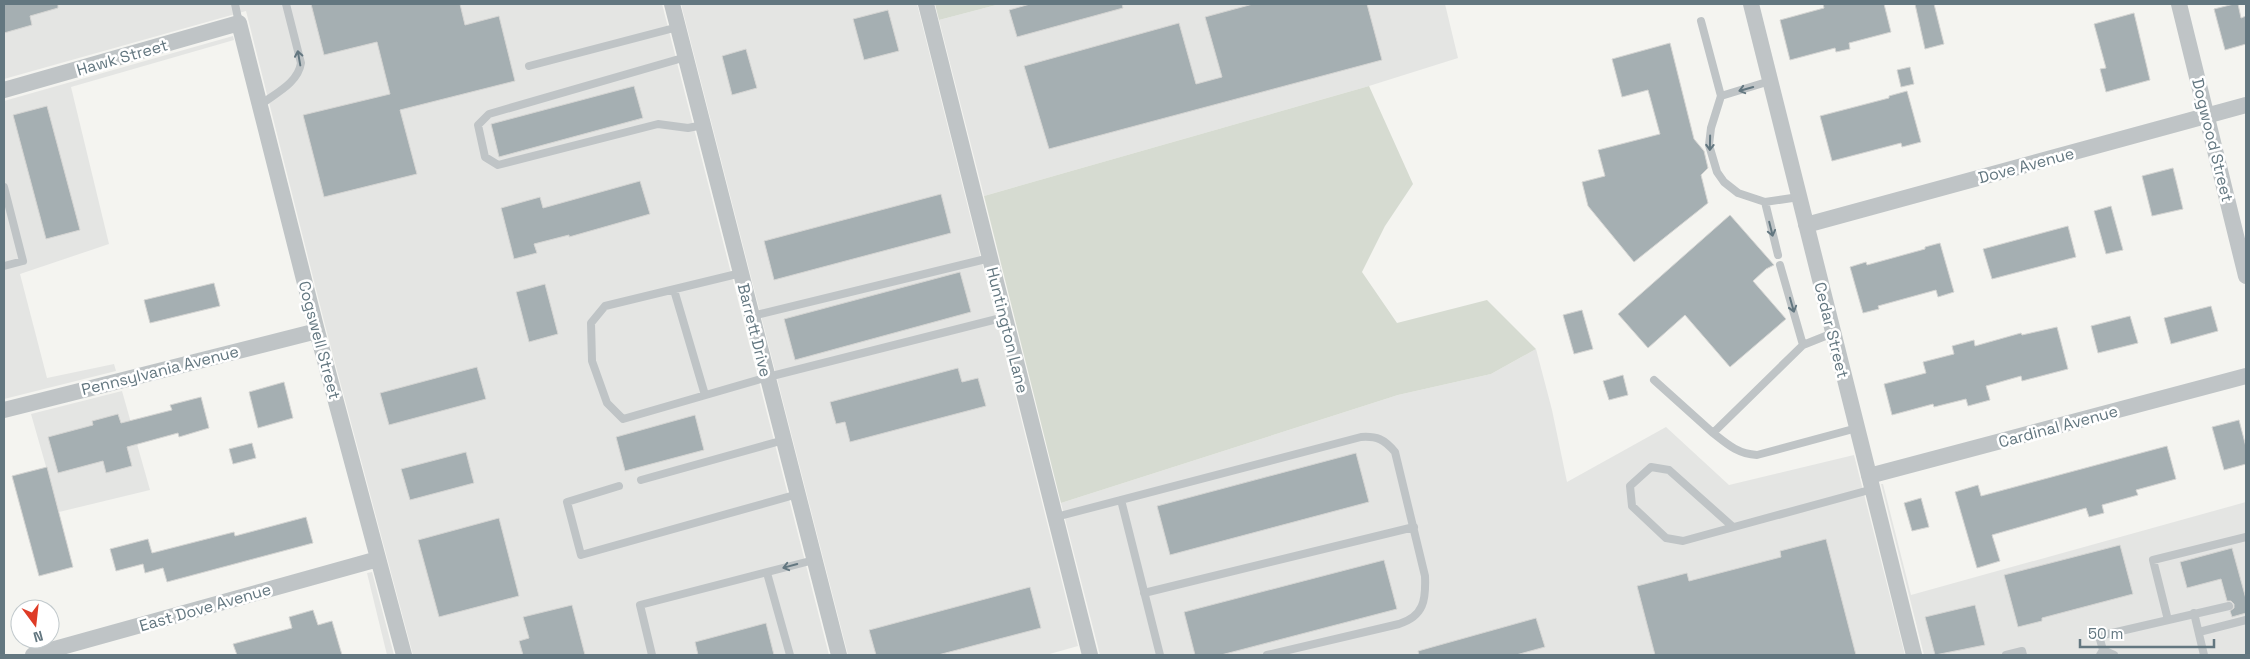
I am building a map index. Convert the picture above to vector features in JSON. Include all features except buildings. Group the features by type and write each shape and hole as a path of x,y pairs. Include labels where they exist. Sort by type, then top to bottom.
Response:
{"street":[{"name":"Barrett Drive","path":"672,4 839,655"},
{"name":"Huntington Lane","path":"926,4 1056,517 1088,655"},
{"name":"Cedar Street","path":"1751,4 1914,655"},
{"name":"Dogwood Street","path":"2179,4 2246,276"},
{"name":"Hawk Street","path":"4,90 239,24"},
{"name":"Cogswell Street","path":"239,24 317,331 404,655"},
{"name":"Dove Avenue","path":"1806,226 2246,105"},
{"name":"Pennsylvania Avenue","path":"4,410 317,331"},
{"name":"Cardinal Avenue","path":"1871,483 2246,376"},
{"name":"East Dove Avenue","path":"32,655 378,559"}],"lane":[{"path":"235,4 239,24"},
{"path":"260,105 295,80 300,72 301,63 286,4"},
{"path":"1701,21 1721,96 1711,128 1709,144 1717,172 1724,182 1738,193 1765,202 1799,197"},
{"path":"529,66 678,27"},
{"path":"686,57 489,114 478,125 485,157 498,165 658,124 688,128 703,125"},
{"path":"1721,96 1770,82"},
{"path":"4,187 23,261 4,266"},
{"path":"1765,202 1778,255"},
{"path":"752,316 990,258"},
{"path":"1780,265 1803,345"},
{"path":"741,274 605,306 591,324 592,361 606,403 622,419 768,377 1005,317"},
{"path":"674,290 705,395"},
{"path":"1713,433 1803,345 1833,332"},
{"path":"1654,380 1713,433 1735,450 1744,454 1757,455 1857,428"},
{"path":"1056,517 1360,437 1376,437 1386,441 1395,452 1425,576 1425,591 1422,605 1411,620 1267,655"},
{"path":"642,480 784,440"},
{"path":"1733,527 1669,470 1652,467 1630,486 1632,506 1666,538 1683,541 1733,527 1871,483"},
{"path":"619,486 566,502 581,555 798,494"},
{"path":"1121,500 1160,655"},
{"path":"1144,593 1414,527"},
{"path":"2168,620 2152,560 2246,537"},
{"path":"652,655 640,605 814,560"},
{"path":"767,573 790,655"},
{"path":"2114,655 2101,652 2099,636 2229,606"},
{"path":"2194,613 2204,655"},
{"path":"2199,632 2246,620"},
{"path":"2006,655 2022,651 2023,655"}],"shaded area":[{"path":"4,4 662,4 829,655 413,655 326,329 246,11 4,79"},
{"path":"681,4 917,4 1078,646 1046,655 848,655"},
{"path":"935,4 1000,4 939,20"},
{"path":"1000,4 1445,4 1458,58 1369,86 984,196 939,20"},
{"path":"233,36 234,40 71,87 109,244 20,274 47,378 114,364 116,371 4,399 4,101"},
{"path":"1369,86 1413,184 1385,226 1362,272 1397,323 1487,300 1536,349 1491,374 1398,395 1061,503 984,196"},
{"path":"1536,349 1552,410 1567,482 1666,427 1729,485 1854,455 1905,655 1100,655 1061,503 1398,395 1491,374"},
{"path":"122,391 150,490 59,512 31,414"},
{"path":"1881,484 1883,484 1911,595 2246,502 2246,655 1924,655"},
{"path":"372,572 394,655 387,655 367,573"}]}
